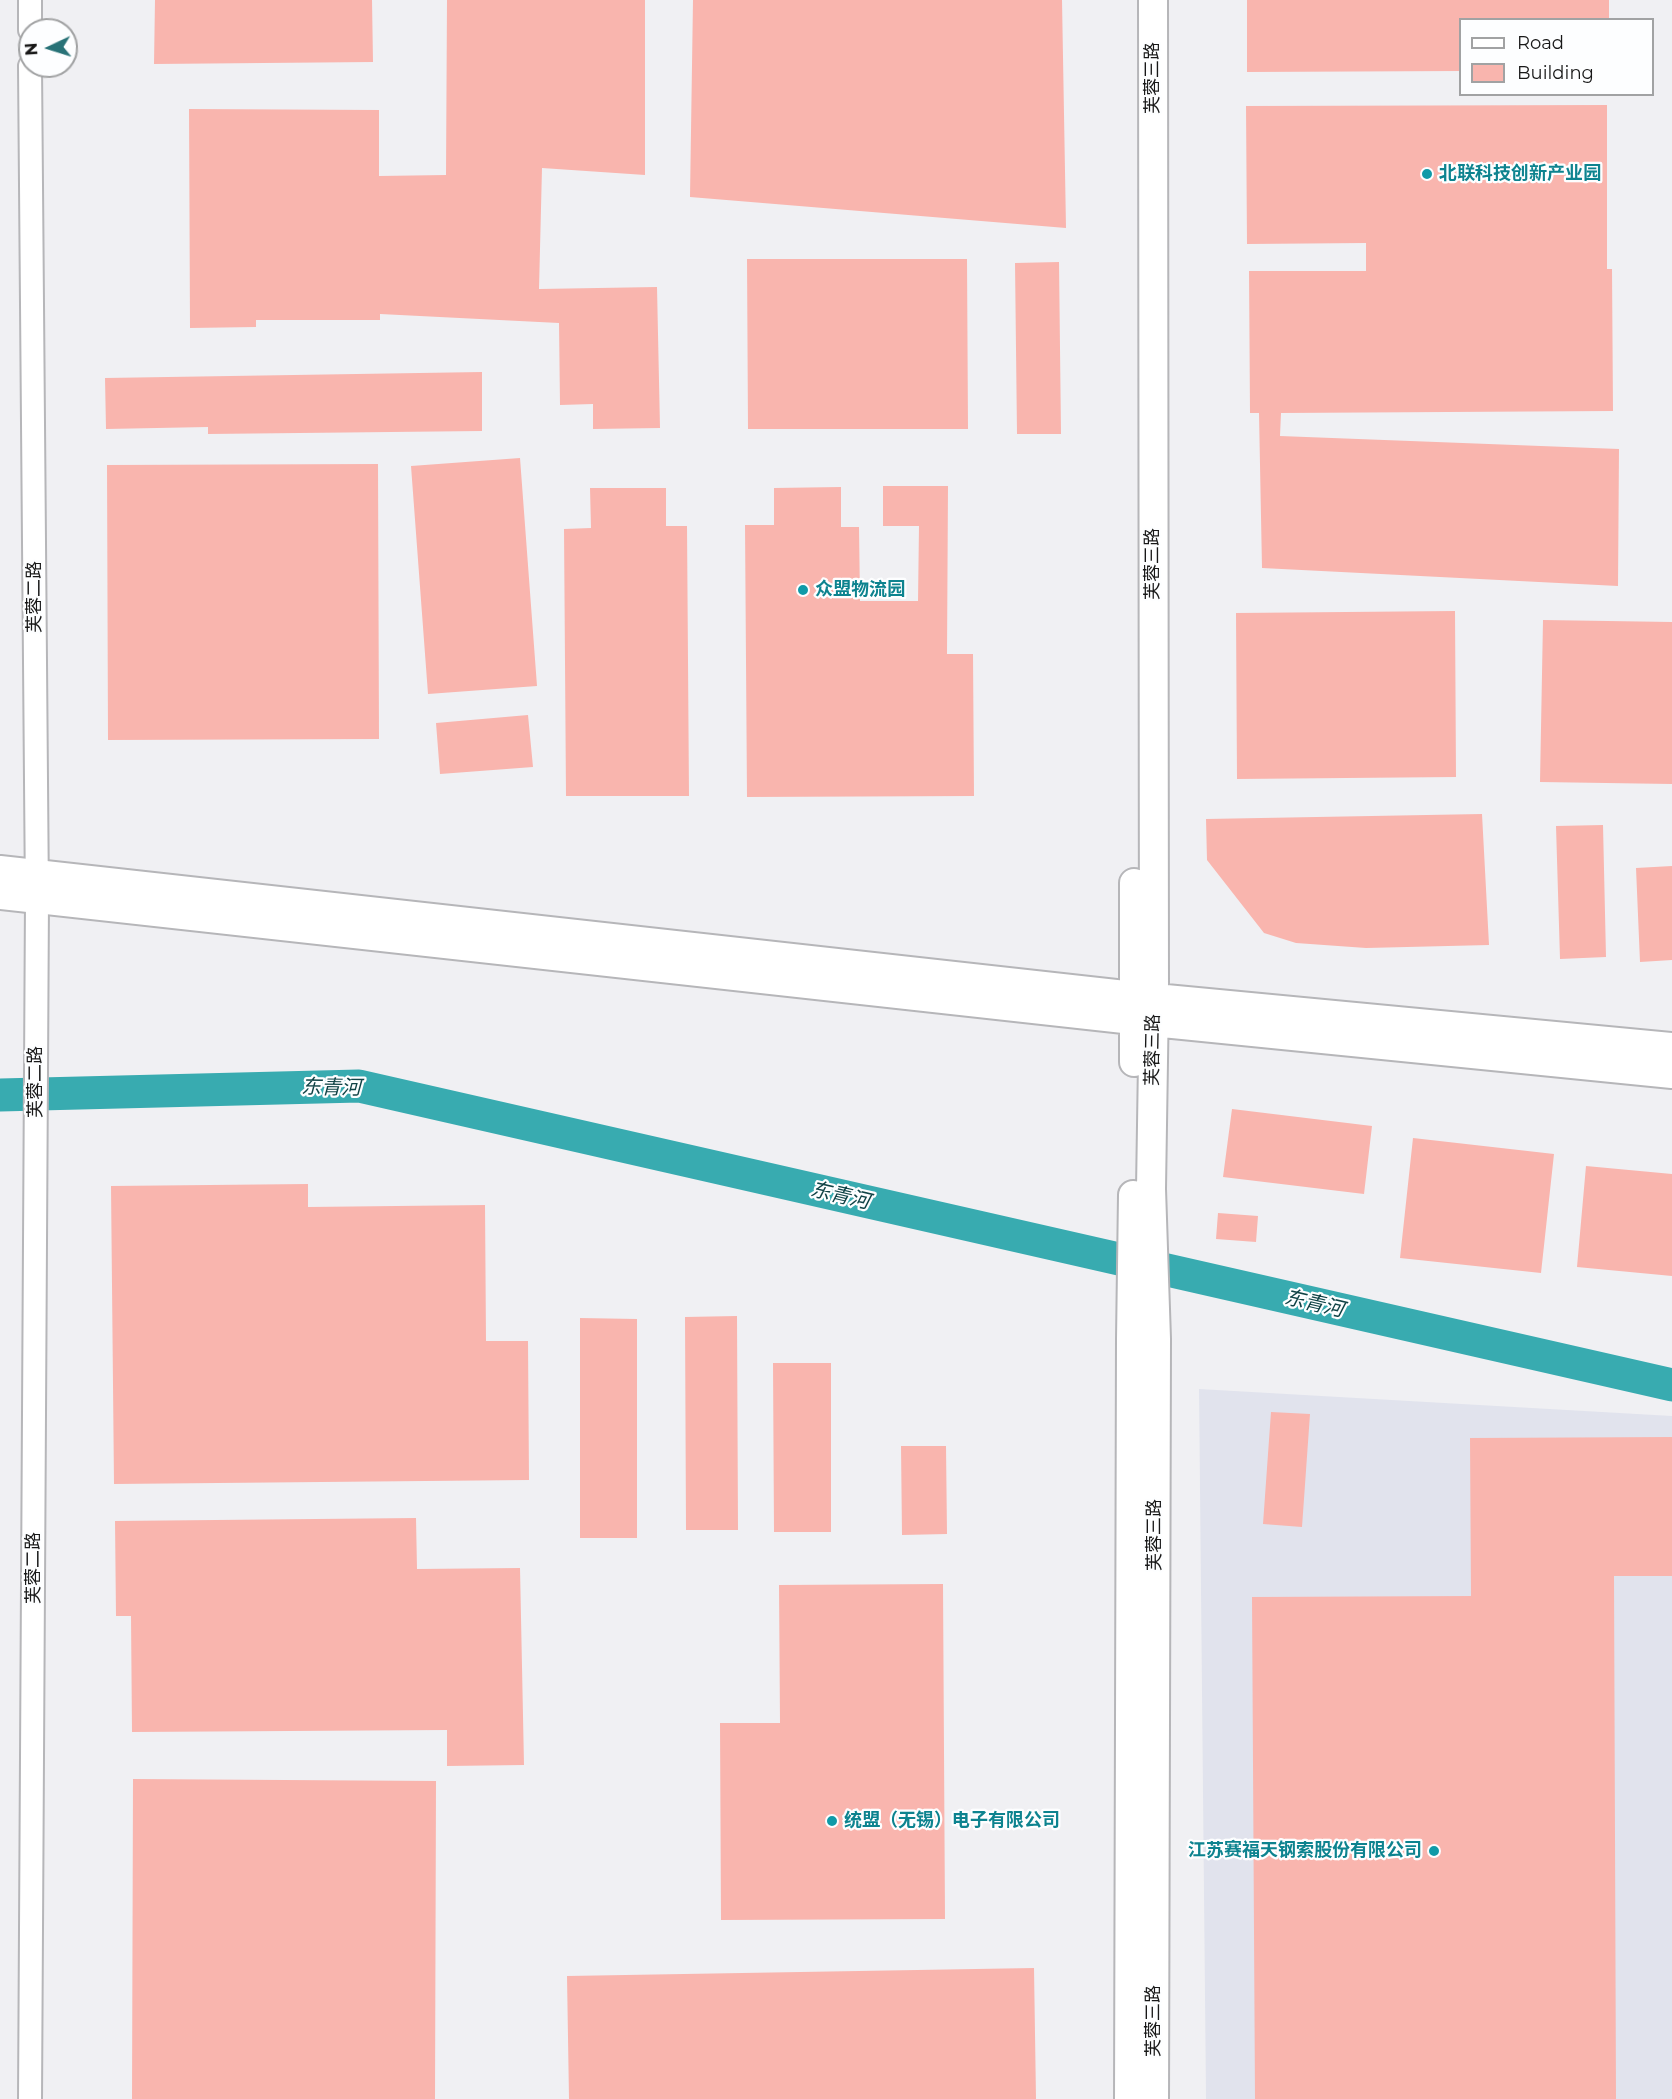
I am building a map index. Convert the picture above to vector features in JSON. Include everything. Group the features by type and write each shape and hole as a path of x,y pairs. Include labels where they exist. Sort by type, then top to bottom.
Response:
{"main road":[{"name":"芙蓉三路","path":"1135,0 1143,1008"},
{"name":"芙蓉三路","path":"1153,0 1142,1190 1154,2099"},
{"path":"0,870 37,886 1143,1008 1672,1074"},
{"path":"0,895 37,886"},
{"path":"1143,1008 1672,1047"},
{"name":"芙蓉三路","path":"1129,2099 1143,1339"}],"street":[{"path":"30,0 30,18"},
{"name":"芙蓉二路","path":"30,78 37,886 30,2099"}],"shaded area":[{"name":"江苏赛福天钢索股份有限公司","path":"1199,1389 1672,1416 1672,2099 1206,2099"}],"building":[{"path":"155,0 372,0 373,62 154,64"},
{"path":"447,0 645,0 645,175 542,168 539,289 657,287 660,428 593,429 593,404 560,405 559,323 380,314 380,320 256,320 256,327 190,328 189,109 379,110 379,176 446,175"},
{"path":"693,0 1062,0 1066,228 690,197"},
{"path":"1247,0 1609,0 1609,18 1459,18 1459,71 1247,72"},
{"path":"1607,105 1607,269 1612,269 1613,411 1281,413 1280,436 1619,449 1618,586 1262,568 1259,413 1250,413 1249,271 1366,271 1366,243 1247,244 1246,106"},
{"path":"747,259 967,259 968,429 748,429"},
{"path":"1059,262 1061,434 1017,434 1015,263"},
{"path":"482,372 482,431 208,434 208,427 106,429 105,378"},
{"path":"520,458 537,686 428,694 411,466"},
{"path":"378,464 379,739 108,740 107,465"},
{"name":"众盟物流园","path":"883,486 948,486 947,654 973,654 974,796 747,797 745,525 774,525 774,488 841,487 841,527 859,527 860,601 918,601 919,526 883,526"},
{"path":"590,488 666,488 666,526 687,526 689,796 566,796 564,529 591,528"},
{"path":"1455,611 1456,777 1237,779 1236,613"},
{"path":"1543,620 1672,622 1672,784 1540,782"},
{"path":"528,715 533,767 440,774 436,723"},
{"path":"1482,814 1489,945 1366,948 1296,943 1264,933 1207,860 1206,819"},
{"path":"1603,825 1606,957 1560,959 1556,826"},
{"path":"1672,866 1672,960 1640,962 1636,868"},
{"path":"1232,1109 1372,1126 1364,1194 1223,1177"},
{"path":"1413,1138 1554,1154 1541,1273 1400,1258"},
{"path":"1586,1166 1672,1174 1672,1276 1577,1267"},
{"path":"308,1184 308,1207 485,1205 486,1341 528,1341 529,1480 114,1484 111,1186"},
{"path":"1218,1213 1258,1216 1256,1242 1216,1239"},
{"path":"737,1316 738,1530 686,1530 685,1317"},
{"path":"580,1318 637,1319 637,1538 580,1538"},
{"path":"773,1363 831,1363 831,1532 774,1532"},
{"path":"1271,1412 1310,1414 1302,1527 1263,1524"},
{"name":"江苏赛福天钢索股份有限公司","path":"1672,1437 1672,1576 1614,1576 1616,2099 1255,2099 1252,1597 1471,1596 1470,1438"},
{"path":"901,1446 946,1446 947,1534 902,1535"},
{"path":"416,1518 417,1569 520,1568 524,1765 447,1766 447,1730 132,1732 131,1616 116,1616 115,1521"},
{"name":"统盟（无锡）电子有限公司","path":"943,1584 945,1919 721,1920 720,1723 780,1723 779,1585"},
{"path":"133,1779 436,1781 435,2099 132,2099"},
{"path":"1034,1968 1036,2099 569,2099 567,1976"}],"waterway":[{"name":"东青河","path":"0,1095 359,1086 1672,1385"}],"place":[{"name":"北联科技创新产业园","path":"1427,174"},
{"name":"众盟物流园","path":"803,590"},
{"name":"统盟（无锡）电子有限公司","path":"832,1821"},
{"name":"江苏赛福天钢索股份有限公司","path":"1434,1851"}]}
